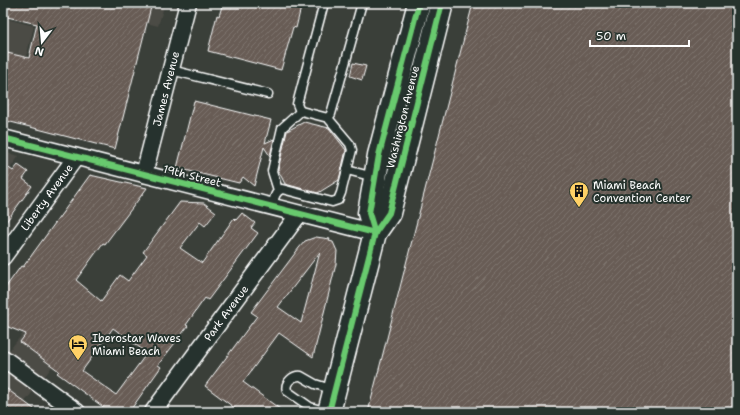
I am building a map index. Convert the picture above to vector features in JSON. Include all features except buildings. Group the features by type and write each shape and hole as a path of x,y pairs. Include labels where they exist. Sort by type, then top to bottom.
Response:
{"main road":[{"name":"Washington Avenue","path":"375,233 369,213 379,155 419,3"},
{"name":"Washington Avenue","path":"329,412 375,233 388,213 442,3"}],"street":[{"name":"James Avenue","path":"144,174 188,3"},
{"name":"19th Street","path":"3,138 375,233"},
{"name":"Liberty Avenue","path":"3,257 76,157"},
{"name":"Park Avenue","path":"153,412 299,214"},
{"path":"3,358 77,412"}],"lane":[{"path":"278,190 282,189 332,202 338,200 352,150 350,144 328,118 301,111 297,104 324,3"},
{"path":"328,118 331,114 362,3"},
{"path":"171,70 268,94"},
{"path":"272,207 278,190 272,171 282,128 301,111"},
{"path":"347,170 375,177"},
{"path":"329,412 309,406 287,391 287,383 295,377 302,376 314,384 335,390"}],"shaded area":[{"path":"70,3 165,3 158,26"},
{"path":"3,18 34,26 3,146"},
{"path":"3,152 19,156 3,178"},
{"path":"60,288 92,315 17,412 3,412 3,358"}],"cycle path":[{"path":"375,233 369,213 379,155 419,3"},
{"path":"329,412 375,233 389,213 442,3"},
{"path":"3,138 375,233"}],"place":[{"name":"Miami Beach Convention Center","path":"579,208"},
{"name":"Iberostar Waves Miami Beach","path":"78,361"}]}
